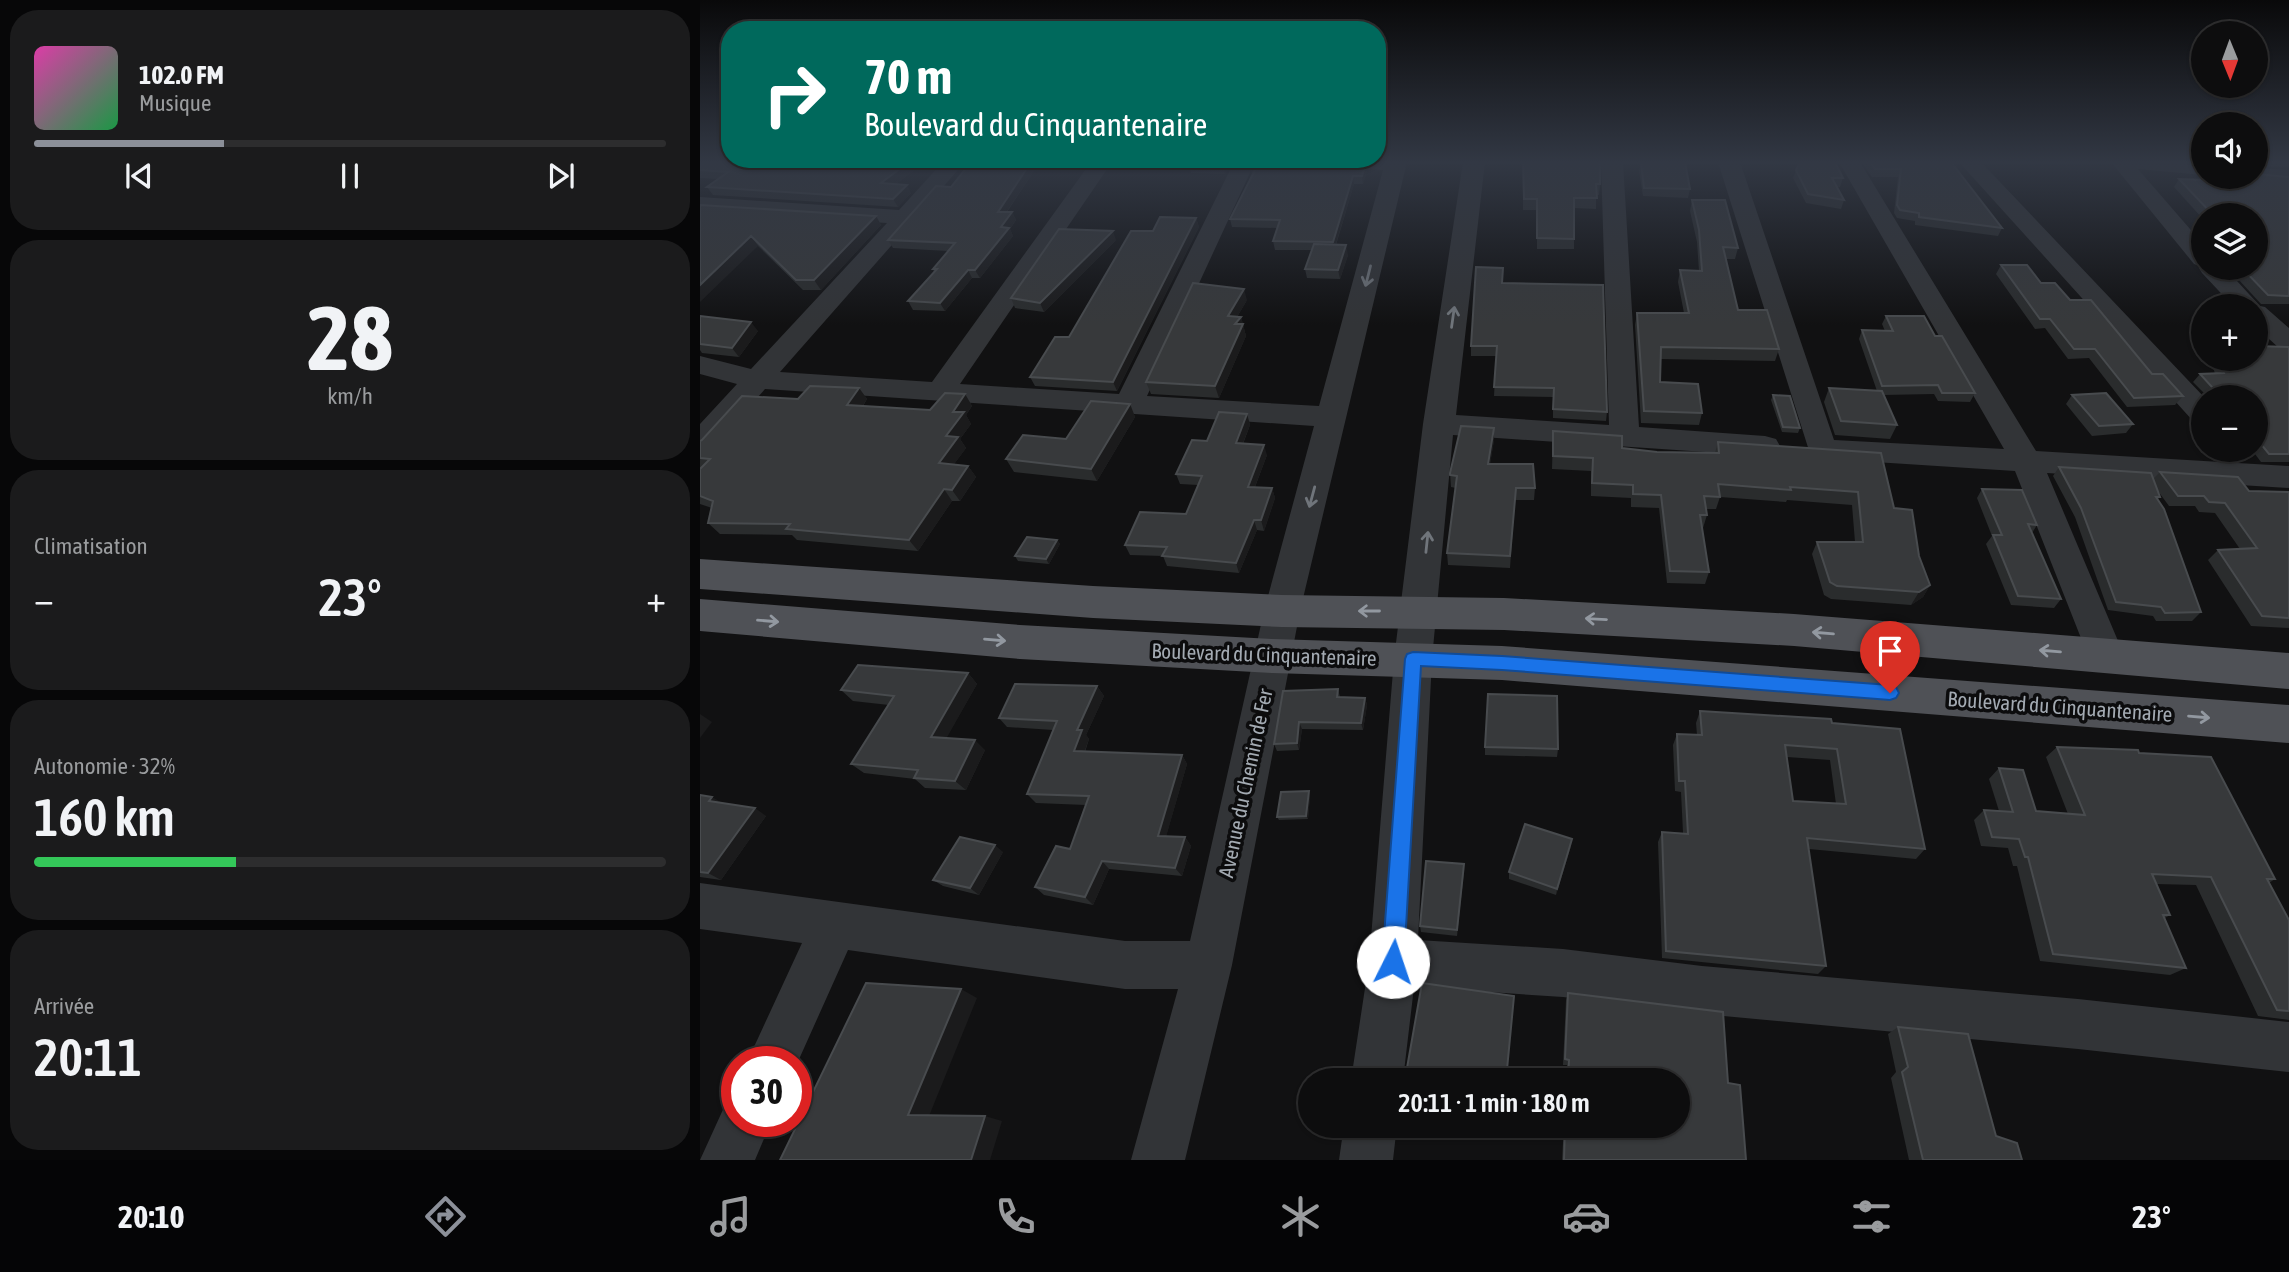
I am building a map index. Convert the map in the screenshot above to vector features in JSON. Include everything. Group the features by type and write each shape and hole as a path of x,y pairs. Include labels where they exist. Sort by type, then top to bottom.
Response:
{"main road":[{"name":"Boulevard du Cinquantenaire","path":"700,574 1037,598 1282,611 1420,611 1794,630 2289,671"},
{"name":"Boulevard du Cinquantenaire","path":"700,615 1020,642 1272,656 1502,663 2289,724"}],"street":[{"path":"891,216 905,217"},
{"path":"940,392 1064,216"},
{"path":"1129,404 1219,216"},
{"name":"Avenue du Chemin de Fer","path":"1158,1160 1208,965 1282,611 1383,216"},
{"path":"1379,1068 1393,962 1413,659 1438,424 1467,216"},
{"path":"1614,216 1624,437"},
{"path":"1746,216 1822,450"},
{"path":"1881,216 2027,462 2105,655"},
{"path":"2019,216 2191,401"},
{"path":"2167,216 2191,245"},
{"path":"700,443 905,217"},
{"path":"2222,280 2236,294"},
{"path":"2268,324 2289,342"},
{"path":"700,365 757,380 1332,417"},
{"path":"1438,424 1822,450 2275,476"},
{"path":"2255,462 2275,476"},
{"path":"700,905 1125,965 1208,965"},
{"path":"779,1046 835,925"},
{"path":"1393,962 1563,973 1702,990 2078,1024 2289,1047"},
{"path":"727,1160 737,1137"},
{"path":"1366,1160 1369,1138"}],"building":[{"path":"700,216 876,216 814,280 796,280 751,236 700,285"},
{"path":"909,216 1009,216 1001,227 1009,228 975,270 968,270 940,303 908,301 937,269 933,269 955,243 888,240"},
{"path":"1231,216 1341,216 1333,242 1273,241 1280,220 1230,219"},
{"path":"1537,216 1574,216 1574,239 1537,238"},
{"path":"1696,216 1729,216 1738,248 1723,247 1738,310 1767,310 1779,349 1661,347 1660,382 1698,384 1702,413 1644,411 1637,313 1689,313 1680,270 1702,271"},
{"path":"1993,216 2002,228 1919,217"},
{"path":"2268,216 2289,216 2289,296 2267,294 2254,280 2268,280"},
{"path":"1160,217 1196,218 1113,382 1030,377 1055,337 1069,337 1131,231 1153,231"},
{"path":"1059,229 1113,231 1040,303 1011,298"},
{"path":"1314,244 1346,245 1338,270 1305,269"},
{"path":"2001,265 2027,265 2041,283 2055,283 2070,300 2091,300 2152,374 2163,374 2183,396 2134,398 2095,349 2074,349 2050,319 2040,319"},
{"path":"1476,267 1503,268 1502,283 1603,285 1607,412 1553,409 1554,388 1494,387 1497,346 1471,346"},
{"path":"1193,283 1244,289 1228,316 1241,317 1235,324 1243,324 1215,386 1146,382"},
{"path":"700,316 751,322 732,348 700,344"},
{"path":"1886,316 1924,316 1935,336 1942,336 1975,393 1942,393 1938,385 1882,386 1862,330 1893,331"},
{"path":"2268,346 2289,347 2289,454 2268,453 2268,385 2210,385 2200,374 2268,371"},
{"path":"810,386 859,388 847,405 930,410 945,393 965,394 953,412 964,412 946,436 958,437 939,463 968,466 952,490 944,489 909,540 786,529 790,524 708,523 713,501 700,496 700,469 710,459 700,458 700,441 742,396 798,399"},
{"path":"1829,388 1882,391 1897,425 1841,421"},
{"path":"2106,393 2133,424 2099,426 2072,395"},
{"path":"1773,395 1790,396 1800,428 1783,427"},
{"path":"1091,401 1130,404 1091,469 1006,459 1023,435 1066,439"},
{"path":"1219,412 1247,414 1236,443 1264,445 1248,487 1272,488 1261,520 1254,520 1236,563 1162,556 1167,547 1125,545 1140,512 1186,514 1202,476 1176,474 1192,440 1207,441"},
{"path":"1461,426 1494,428 1488,464 1533,464 1535,488 1516,488 1510,556 1447,553 1457,476 1450,473"},
{"path":"1553,431 1622,436 1622,448 1657,452 1719,453 1718,442 1881,453 1894,508 1912,510 1919,556 1930,585 1919,592 1837,586 1830,582 1817,542 1863,542 1858,492 1790,487 1791,490 1718,484 1720,497 1704,496 1707,515 1700,515 1709,572 1670,571 1661,495 1633,494 1633,485 1592,483 1593,458 1553,456"},
{"path":"2059,467 2151,473 2160,497 2156,497 2164,509 2201,612 2165,613 2161,607 2116,602 2081,508"},
{"path":"2160,472 2238,477 2249,491 2289,492 2289,618 2262,616 2218,550 2257,548 2225,503 2209,502 2204,496 2178,496"},
{"path":"1982,489 2022,490 2037,525 2028,524 2061,599 2018,596 1993,535 2002,535"},
{"path":"1027,537 1057,540 1046,559 1015,556"},
{"path":"858,665 968,673 931,737 975,740 955,781 914,778 918,770 851,764 894,696 841,690"},
{"path":"1015,684 1097,686 1077,730 1082,730 1074,751 1182,755 1158,836 1185,837 1175,868 1102,861 1085,897 1035,887 1056,846 1070,849 1089,796 1027,794 1057,721 999,718"},
{"path":"1338,689 1337,697 1365,698 1361,723 1299,722 1297,743 1274,744 1283,691"},
{"path":"1488,694 1557,696 1558,749 1485,747"},
{"path":"1700,711 1831,719 1832,723 1900,729 1925,849 1807,838 1826,966 1666,951 1662,832 1688,834 1685,781 1679,781 1677,734 1702,735","holes":["1785,745 1837,749 1846,804 1793,801"]},
{"path":"2057,747 2138,750 2139,753 2211,757 2275,879 2267,879 2289,920 2289,1011 2277,1010 2211,877 2152,874 2170,915 2163,915 2186,968 2053,954 2028,857 2025,857 2019,839 1992,837 1984,810 2013,812 1999,768 2023,770 2036,811 2085,815"},
{"path":"1309,791 1306,816 1277,817 1281,792"},
{"path":"700,795 712,797 709,801 755,808 708,873 700,872"},
{"path":"1525,824 1572,839 1557,889 1509,872"},
{"path":"960,837 995,845 970,888 933,880"},
{"path":"1426,861 1464,864 1457,930 1420,926"},
{"path":"866,983 961,989 908,1115 985,1116 971,1160 780,1160 791,1137 812,1137 812,1094"},
{"path":"1422,983 1514,996 1507,1068 1407,1068"},
{"path":"1568,993 1723,1012 1728,1083 1740,1085 1746,1160 1564,1160 1565,1138 1690,1138 1690,1068 1569,1068 1569,1060 1565,1059"},
{"path":"1898,1027 1968,1034 1996,1136 2017,1143 2022,1160 1923,1160 1902,1072 1908,1067"}],"route":[{"path":"1393,962 1413,659 1502,663 1890,693"}]}
